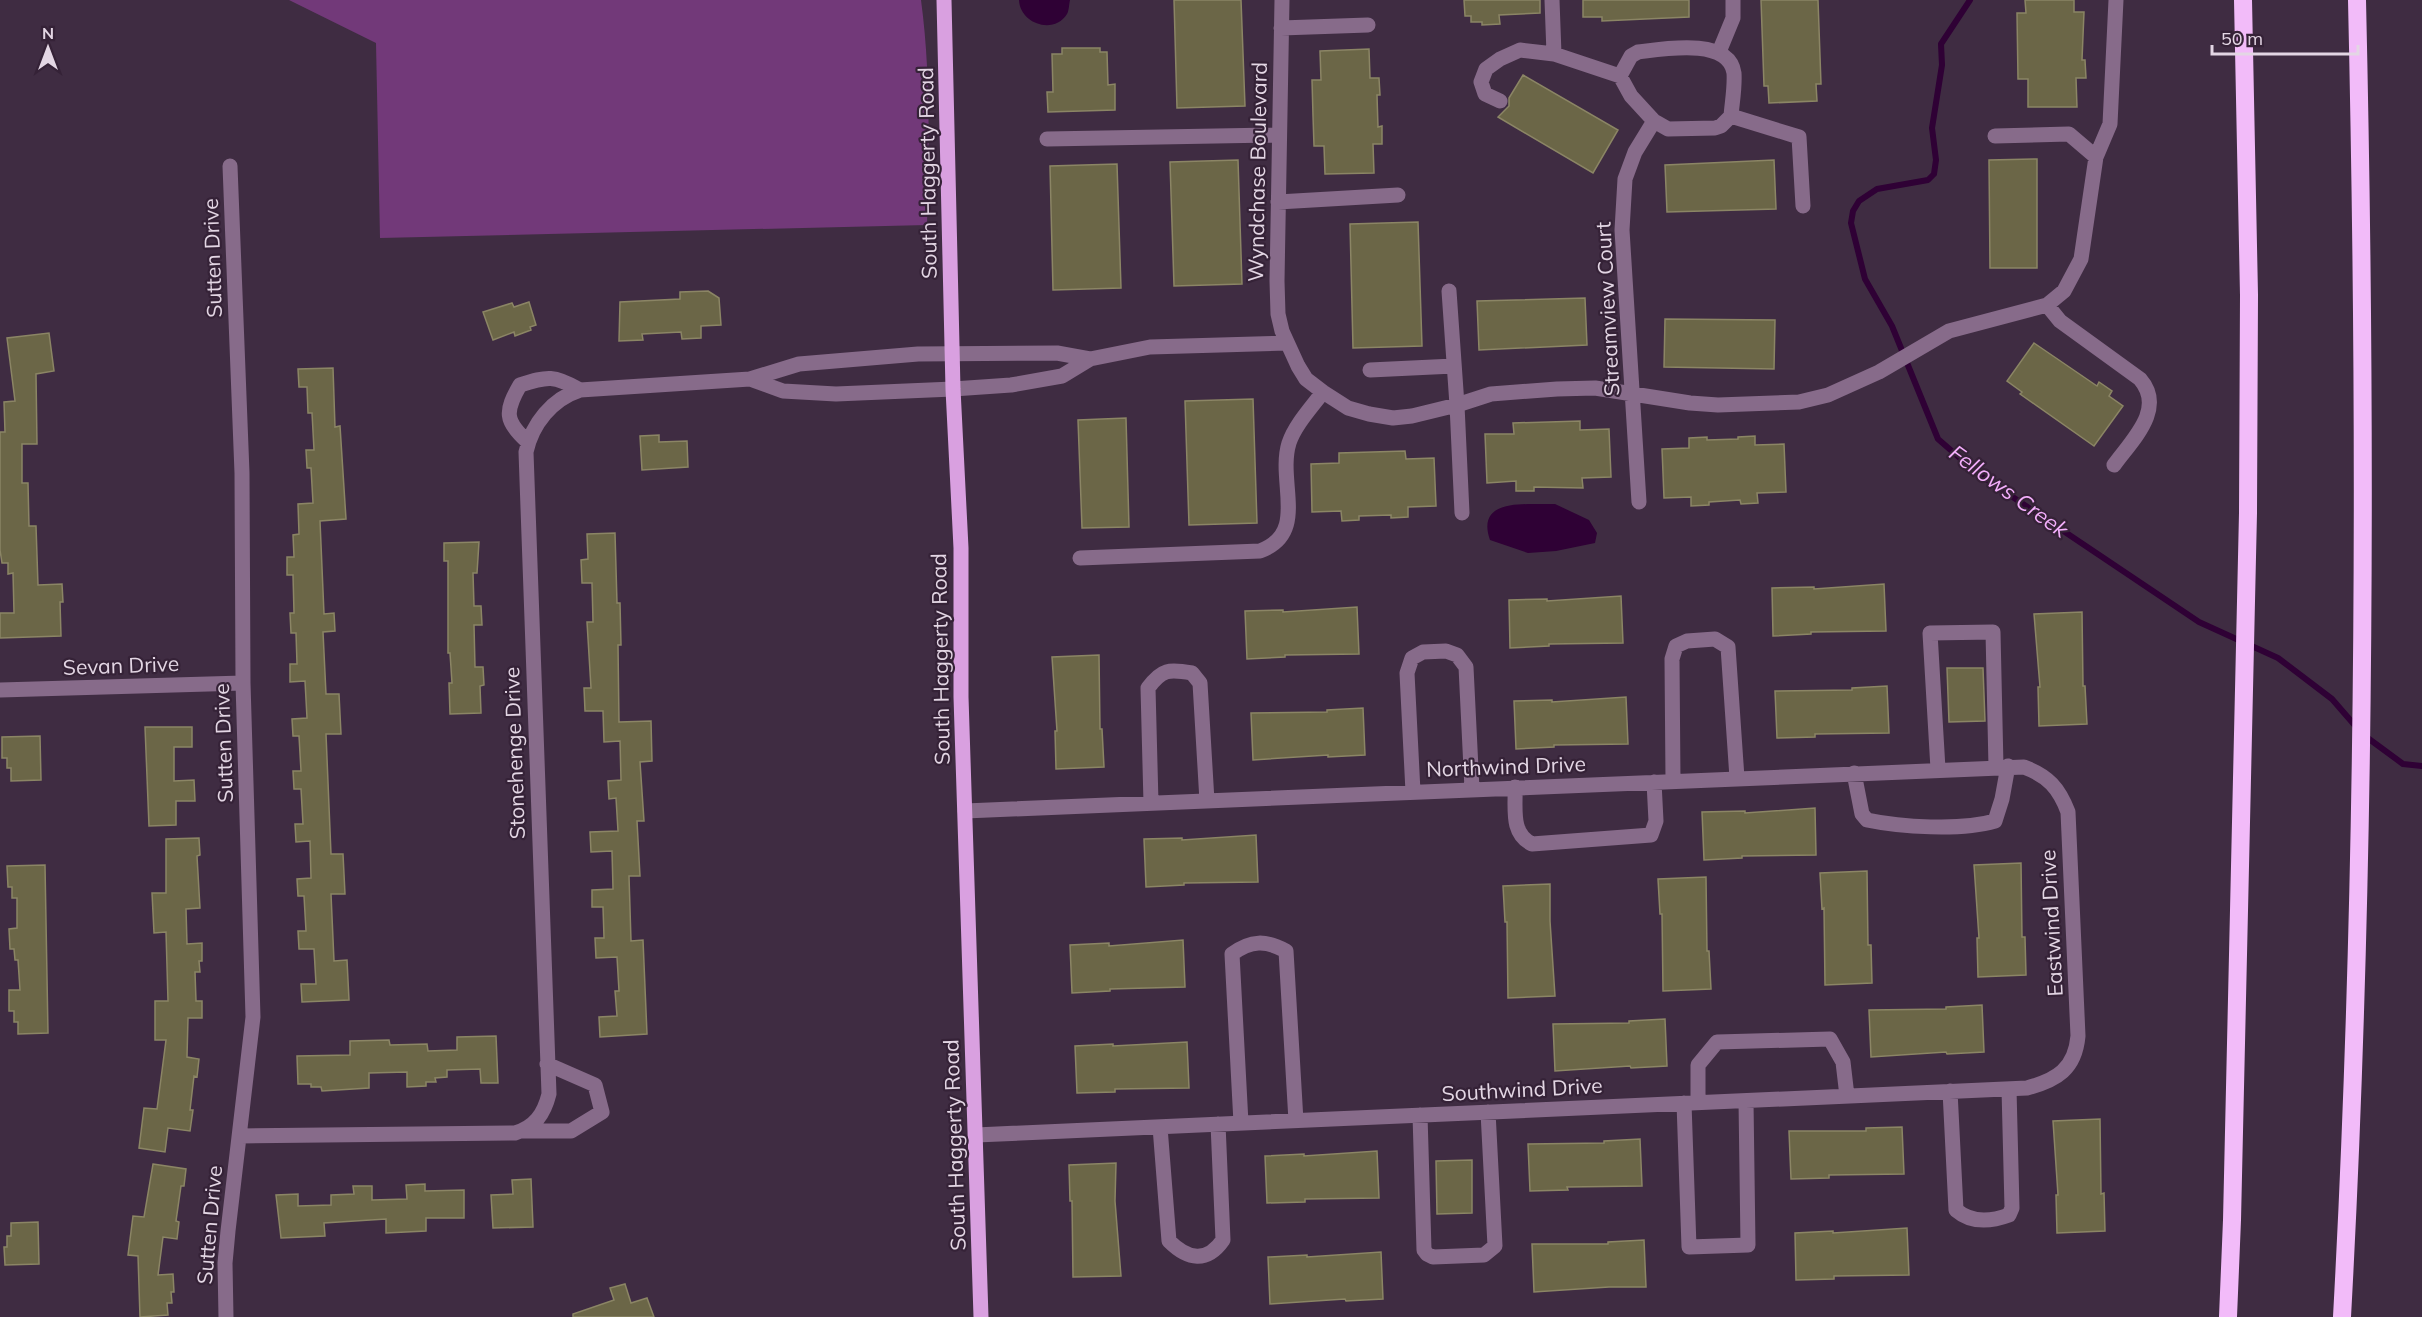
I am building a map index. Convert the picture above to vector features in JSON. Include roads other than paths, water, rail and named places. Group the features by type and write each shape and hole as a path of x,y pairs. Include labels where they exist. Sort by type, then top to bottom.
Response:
{"highway":[{"path":"2228,1317 2246,689 2249,295 2243,0"},
{"path":"2342,1317 2350,1173 2364,514 2357,0"}],"main road":[{"name":"South Haggerty Road","path":"945,0 952,355 961,548 961,678 981,1317"}],"street":[{"name":"Wyndchase Boulevard","path":"1282,0 1278,314 1286,343 1306,379 1348,408 1393,418 1412,416 1457,405 1491,394 1516,391 1595,388 1690,403 1718,405 1799,402 1828,395 1879,372 1949,331 2047,304 2064,291 2081,260 2096,157 2110,124 2115,0"},
{"path":"1552,0 1554,54"},
{"path":"1719,52 1733,18 1733,0"},
{"path":"1281,28 1368,25"},
{"path":"1500,101 1485,94 1481,82 1486,69 1500,58 1520,50 1554,54 1620,76 1630,96 1654,121 1668,129 1715,128 1721,126 1731,116 1734,73 1729,61 1719,52 1703,48 1638,52 1631,56 1620,76"},
{"path":"1731,116 1799,137 1803,206"},
{"name":"Streamview Court","path":"1639,502 1622,230 1626,179 1635,152 1654,121"},
{"path":"1995,136 2069,134 2096,157"},
{"path":"1047,139 1279,135"},
{"name":"Sutten Drive","path":"226,1317 225,1263 253,1017 243,683 242,473 230,166"},
{"path":"1278,202 1398,195"},
{"path":"1449,291 1462,513"},
{"path":"2047,304 2060,321 2140,379 2148,389 2150,410 2146,421 2114,465"},
{"path":"953,389 1011,385 1062,376 1090,359 1150,347 1286,343"},
{"path":"952,355 1057,352 1090,359"},
{"name":"Stonehenge Drive","path":"522,1131 535,1123 546,1108 549,1094 534,731 526,452 528,442 540,420 561,399 580,390 750,379 799,364 918,354 952,355"},
{"path":"1370,370 1454,366"},
{"name":"Stonehenge Drive","path":"528,442 518,433 509,419 510,403 520,385 546,376 561,378 580,390"},
{"name":"Stonehenge Drive","path":"750,379 783,391 836,394 953,389"},
{"path":"1080,558 1260,552 1272,547 1282,539 1288,524 1286,466 1289,442 1323,392"},
{"path":"1854,773 1862,814 1867,820 1891,825 1980,825 1995,821 2002,800 2002,766 1993,632 1930,633 1938,769"},
{"path":"1673,781 1672,659 1676,646 1687,641 1715,639 1728,647 1737,778"},
{"path":"1413,792 1407,673 1412,658 1423,652 1446,651 1457,655 1466,667 1473,789"},
{"path":"1151,803 1148,688 1157,675 1174,669 1192,673 1200,683 1207,801"},
{"name":"Sevan Drive","path":"0,690 243,683"},
{"name":"Northwind Drive","path":"965,811 2002,766 2024,767 2046,778"},
{"name":"Eastwind Drive","path":"2046,778 2056,786 2068,812 2078,1036 2074,1055 2065,1069"},
{"path":"1515,788 1516,827 1524,840 1532,843 1651,835 1656,821 1654,782"},
{"path":"1241,1123 1232,954 1246,944 1272,943 1286,951 1296,1121"},
{"path":"1746,1101 1748,1245 1689,1247 1691,1103 1698,1065 1717,1042 1830,1039 1844,1062 1846,1096"},
{"path":"241,1136 571,1131 602,1112 595,1085 548,1064"},
{"name":"Southwind Drive","path":"976,1135 2027,1088 2048,1082 2065,1069"},
{"path":"1950,1091 1956,1210 1964,1217 1975,1220 1997,1220 2009,1215 2012,1208 2009,1089"},
{"path":"1420,1115 1424,1250 1432,1257 1484,1255 1495,1246 1488,1112"},
{"path":"1160,1127 1169,1242 1180,1253 1204,1256 1217,1248 1223,1240 1218,1124"}],"waterway":[{"name":"Fellows Creek","path":"1970,0 1941,44 1942,65 1932,128 1936,160 1934,174 1928,180 1877,189 1859,201 1853,211 1851,223 1865,279 1892,326 1938,439 1977,473 2199,622 2278,658 2332,699 2358,729"},
{"name":"Fellows Creek","path":"2365,736 2403,764 2422,766"}]}
